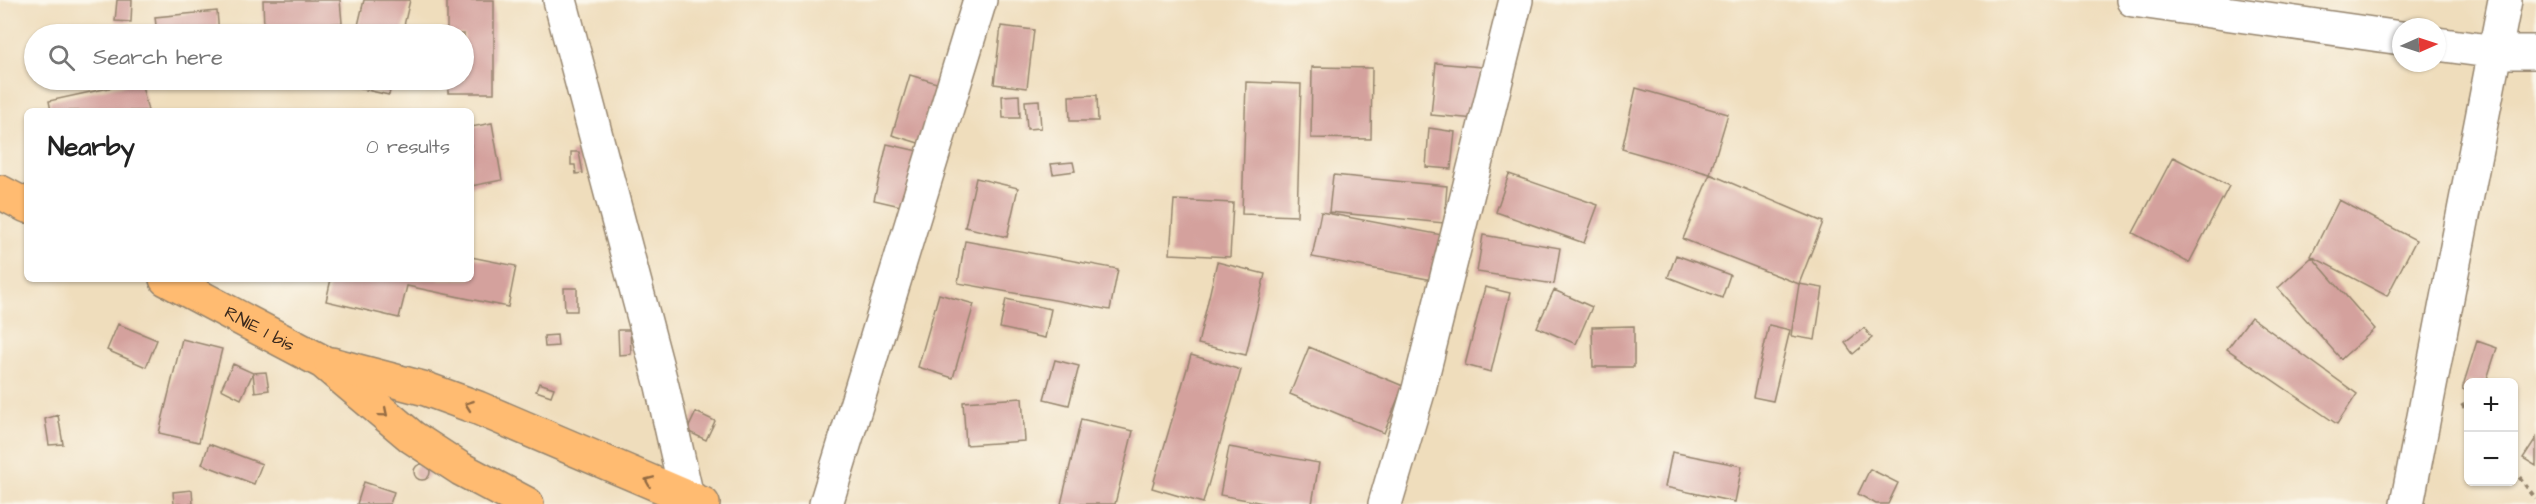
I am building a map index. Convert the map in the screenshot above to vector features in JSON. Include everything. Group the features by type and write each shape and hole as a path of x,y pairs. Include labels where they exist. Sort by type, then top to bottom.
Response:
{"main road":[{"path":"0,192 24,204"},
{"name":"RNIE 1 bis","path":"172,282 323,362"},
{"path":"323,362 426,389 695,500"},
{"path":"323,362 412,437 461,469 527,504"}],"street":[{"path":"560,0 662,387 695,500"},
{"path":"826,504 980,0"},
{"path":"1385,504 1419,389 1516,0"},
{"path":"2133,0 2392,37"},
{"path":"2407,504 2505,0"},
{"path":"2446,45 2496,52 2536,52"}],"path":[{"path":"2518,475 2536,499"}],"building":[{"path":"117,0 132,0 131,22 115,21"},
{"path":"263,0 340,0 342,23 264,24"},
{"path":"364,0 410,0 404,24 358,24"},
{"path":"447,0 494,0 494,93 448,93 448,90 474,90 474,24 447,24"},
{"path":"217,11 218,24 156,24 155,17"},
{"path":"1001,26 1034,30 1027,88 994,84"},
{"path":"1436,63 1482,67 1476,119 1431,115"},
{"path":"1312,67 1372,68 1371,139 1311,138"},
{"path":"910,75 940,84 922,144 892,135"},
{"path":"1246,82 1301,84 1297,216 1242,214"},
{"path":"1636,88 1728,114 1710,174 1622,149"},
{"path":"100,90 143,90 147,108 50,108 49,101"},
{"path":"366,90 390,90 389,95"},
{"path":"1019,95 1020,118 1003,118 1002,96"},
{"path":"1097,95 1098,121 1070,121 1069,96"},
{"path":"1039,100 1041,128 1027,129 1025,101"},
{"path":"492,123 502,180 474,185 474,126"},
{"path":"1429,128 1455,132 1451,169 1426,167"},
{"path":"887,144 918,151 905,207 874,200"},
{"path":"571,152 579,152 583,173 576,174 575,165 571,165"},
{"path":"2173,157 2229,186 2189,263 2133,233"},
{"path":"1073,162 1075,171 1053,174 1051,164"},
{"path":"1509,174 1598,205 1584,243 1496,212"},
{"path":"1710,174 1823,222 1799,284 1683,239"},
{"path":"1333,175 1447,186 1444,223 1329,212"},
{"path":"976,178 1018,188 1007,237 965,227"},
{"path":"1174,200 1233,203 1230,257 1170,254"},
{"path":"2339,200 2416,240 2387,296 2311,256"},
{"path":"1321,212 1442,235 1433,280 1312,257"},
{"path":"1483,235 1560,248 1554,284 1477,272"},
{"path":"965,241 1118,269 1110,310 958,283"},
{"path":"1676,255 1730,275 1722,298 1668,277"},
{"path":"2312,257 2375,329 2341,359 2278,288"},
{"path":"474,258 516,266 508,307 407,286 399,318 326,301 330,282 474,282"},
{"path":"1217,262 1265,274 1246,355 1198,344"},
{"path":"1799,284 1823,288 1815,340 1791,336"},
{"path":"1485,287 1510,293 1491,372 1465,365"},
{"path":"564,288 577,288 577,311 565,311"},
{"path":"1554,290 1592,307 1576,344 1537,327"},
{"path":"939,294 974,304 953,378 918,367"},
{"path":"1006,299 1051,309 1045,338 1000,328"},
{"path":"2251,317 2357,394 2337,424 2227,349"},
{"path":"118,324 157,340 146,367 107,350"},
{"path":"1769,325 1790,330 1773,401 1753,397"},
{"path":"1634,326 1634,367 1593,367 1592,327"},
{"path":"1864,328 1872,338 1853,354 1845,343"},
{"path":"618,330 630,330 631,354 619,355"},
{"path":"557,335 558,346 545,347 544,336"},
{"path":"182,339 222,349 199,442 159,433"},
{"path":"2477,341 2497,348 2487,378 2465,378"},
{"path":"1309,347 1403,386 1384,433 1290,394"},
{"path":"1191,355 1241,370 1203,503 1152,488"},
{"path":"1055,360 1079,366 1069,405 1044,399"},
{"path":"233,364 253,373 241,399 221,389"},
{"path":"266,372 269,390 255,392 253,373"},
{"path":"539,383 554,388 551,396 536,391"},
{"path":"1022,398 1025,441 966,445 963,402"},
{"path":"696,412 715,421 706,440 687,431"},
{"path":"58,415 63,444 49,445 45,419"},
{"path":"1081,419 1133,431 1115,504 1061,504"},
{"path":"2536,438 2536,466 2523,458"},
{"path":"209,444 262,464 254,484 202,464"},
{"path":"1229,447 1319,463 1312,504 1269,504 1220,495"},
{"path":"1672,452 1742,466 1735,502 1665,487"},
{"path":"419,464 425,464 430,472 428,478 419,480 414,475 414,469"},
{"path":"1870,469 1898,483 1888,504 1876,504 1858,494"},
{"path":"364,482 394,492 390,504 357,504"},
{"path":"192,490 193,504 174,504 173,492"}]}
